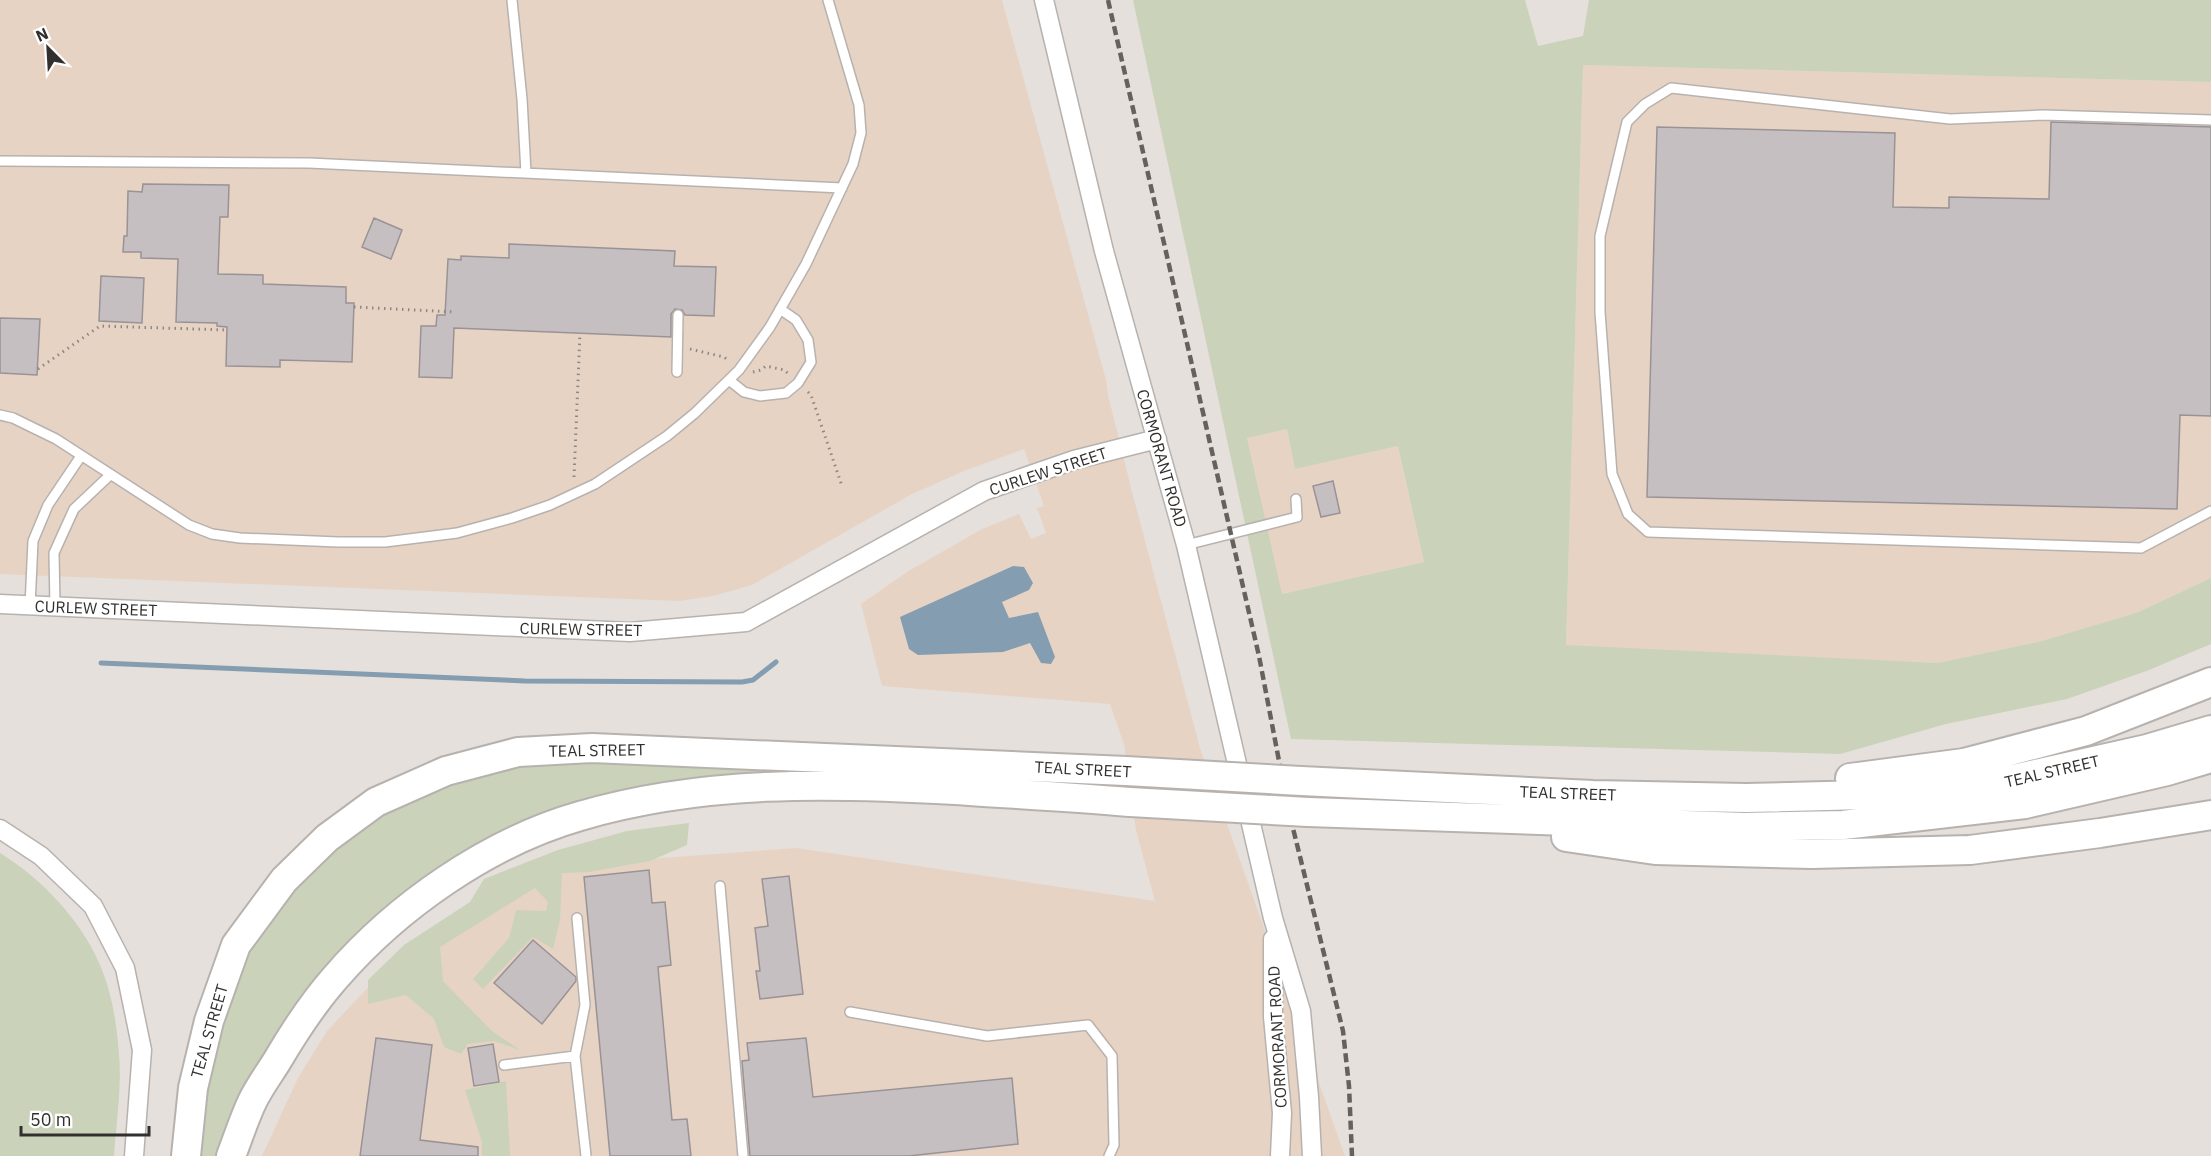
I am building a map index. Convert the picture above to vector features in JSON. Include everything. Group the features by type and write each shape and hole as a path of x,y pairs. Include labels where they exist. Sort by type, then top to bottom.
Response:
{"main road":[{"path":"1593,795 1820,783 1964,763 2086,730 2211,682"},
{"name":"TEAL STREET","path":"186,1156 193,1088 209,1021 236,945 284,879 327,838 376,802 446,771 518,752 592,748 1126,771 1593,795 1746,798 1865,795 1987,785 2147,749 2211,730"},
{"name":"TEAL STREET","path":"231,1156 240,1143 252,1101 291,1037 334,978 391,922 454,875 484,856 553,824 664,797 720,790 866,785 1308,812 1744,827 1843,825 2025,804 2211,758"},
{"path":"1427,816 1655,850 1812,854 1970,850 2100,833 2211,815"}],"street":[{"name":"CORMORANT ROAD","path":"1044,0 1104,251 1186,545 1273,918 1301,1011 1312,1156"},
{"name":"CURLEW STREET","path":"0,604 630,632 746,622 984,491 1074,460 1157,439"},
{"path":"0,829 41,855 93,906 125,968 142,1050 134,1156"},
{"name":"CORMORANT ROAD","path":"1273,918 1273,1017 1282,1113 1280,1156"}],"lane":[{"path":"512,0 522,99 526,173"},
{"path":"0,415 13,418 56,439 189,525 212,534 240,538 385,542 434,537 512,518 550,505 595,484 667,436 729,380 751,353 806,264 853,164 861,133 859,105 828,0"},
{"path":"2211,120 2043,115 1950,119 1671,88 1645,104 1627,122 1600,236 1600,312 1612,474 1628,514 1648,532 2141,548 2211,511"},
{"path":"0,161 309,163 842,188"},
{"path":"729,380 744,392 760,396 786,393 798,383 811,362 808,340 796,320 780,309"},
{"path":"677,372 678,315"},
{"path":"30,606 33,540 48,505 81,456"},
{"path":"55,607 54,553 74,509 110,475"},
{"path":"1186,545 1298,517 1296,499"},
{"path":"720,886 743,1156"},
{"path":"577,918 585,1005 575,1056 586,1156"},
{"path":"850,1012 987,1036 1088,1025 1112,1056 1114,1145 1109,1156"},
{"path":"504,1065 575,1056"}],"path":[{"path":"354,307 455,312"},
{"path":"38,369 100,326 227,330"},
{"path":"574,477 580,333"}],"shaded area":[{"path":"0,0 1002,0 1106,380 1131,488 1200,748 1345,1156 262,1156 298,1078 327,1031 389,965 536,871 662,858 796,848 1155,901 1136,830 1124,744 1110,704 882,686 861,604 907,572 982,529 1019,514 1031,539 1046,533 1037,508 1044,506 1024,449 964,471 912,494 752,585 713,596 679,601 0,574"},
{"path":"1583,65 2211,82 2211,578 2136,613 2038,642 1938,663 1566,646"},
{"path":"1287,429 1295,469 1398,446 1424,562 1281,594 1247,438"}],"green space":[{"path":"1133,0 1525,0 1538,46 1583,36 1589,0 2211,0 2211,82 1583,65 1566,645 1938,663 2038,642 2136,613 2211,578 2211,644 2149,670 2067,699 1946,724 1840,754 1291,739","holes":["1287,429 1295,469 1398,446 1424,562 1282,594 1247,438"]},
{"path":"585,758 1137,781 1137,788 642,791 359,937 218,1156 197,1156 214,1047 234,983 257,939 286,900 308,876 352,835 378,817 440,786 507,766"},
{"path":"689,823 687,845 650,861 589,872 562,873 560,920 553,949 533,937 483,989 473,979 509,938 516,910 546,911 548,902 535,888 440,947 443,981 492,1031 520,1050 494,1041 468,1044 461,1054 444,1047 434,1019 406,995 368,1004 368,980 404,945 470,902 484,879 558,850 627,831"},
{"path":"0,853 30,875 58,901 82,932 100,965 111,998 120,1067 114,1156 0,1156"},
{"path":"506,1081 510,1156 482,1156 482,1142 465,1090"}],"water":[{"path":"1013,566 1024,567 1033,583 1029,590 1002,602 1009,618 1038,612 1055,657 1051,664 1041,663 1030,643 1003,652 918,655 909,649 900,617"}],"building":[{"path":"2051,122 2211,127 2211,416 2180,415 2177,509 1647,497 1657,127 1895,133 1893,207 1949,208 1949,197 2049,199"},
{"path":"143,184 229,185 228,217 220,217 218,274 263,275 263,284 346,287 346,303 354,303 352,362 280,360 280,367 226,366 227,327 217,326 217,323 176,322 178,259 141,258 141,252 123,252 124,236 127,236 128,191 142,192"},
{"path":"374,218 402,230 391,259 362,247"},
{"path":"509,244 675,251 674,266 716,267 714,316 685,315 682,310 675,309 671,314 671,337 454,328 452,378 419,377 421,326 436,326 437,315 445,315 448,259 461,260 461,256 509,258"},
{"path":"101,276 144,278 142,323 99,321"},
{"path":"0,318 40,319 37,375 0,373"},
{"path":"1333,481 1340,513 1321,517 1313,486"},
{"path":"649,870 652,903 665,902 671,965 658,967 672,1120 687,1119 691,1156 610,1156 584,877"},
{"path":"789,876 803,994 760,999 756,971 760,971 755,928 768,926 762,879"},
{"path":"533,940 576,977 576,981 542,1024 494,983"},
{"path":"376,1038 432,1045 420,1140 478,1147 478,1156 360,1156"},
{"path":"806,1038 813,1097 1012,1078 1018,1144 909,1156 750,1156 742,1061 749,1060 747,1043"},
{"path":"493,1044 499,1082 474,1086 468,1048"}],"waterway":[{"path":"101,663 525,681 742,682 753,680 776,662"}],"railway":[{"path":"1108,0 1259,656 1288,808 1343,1031 1349,1086 1352,1156"}]}
